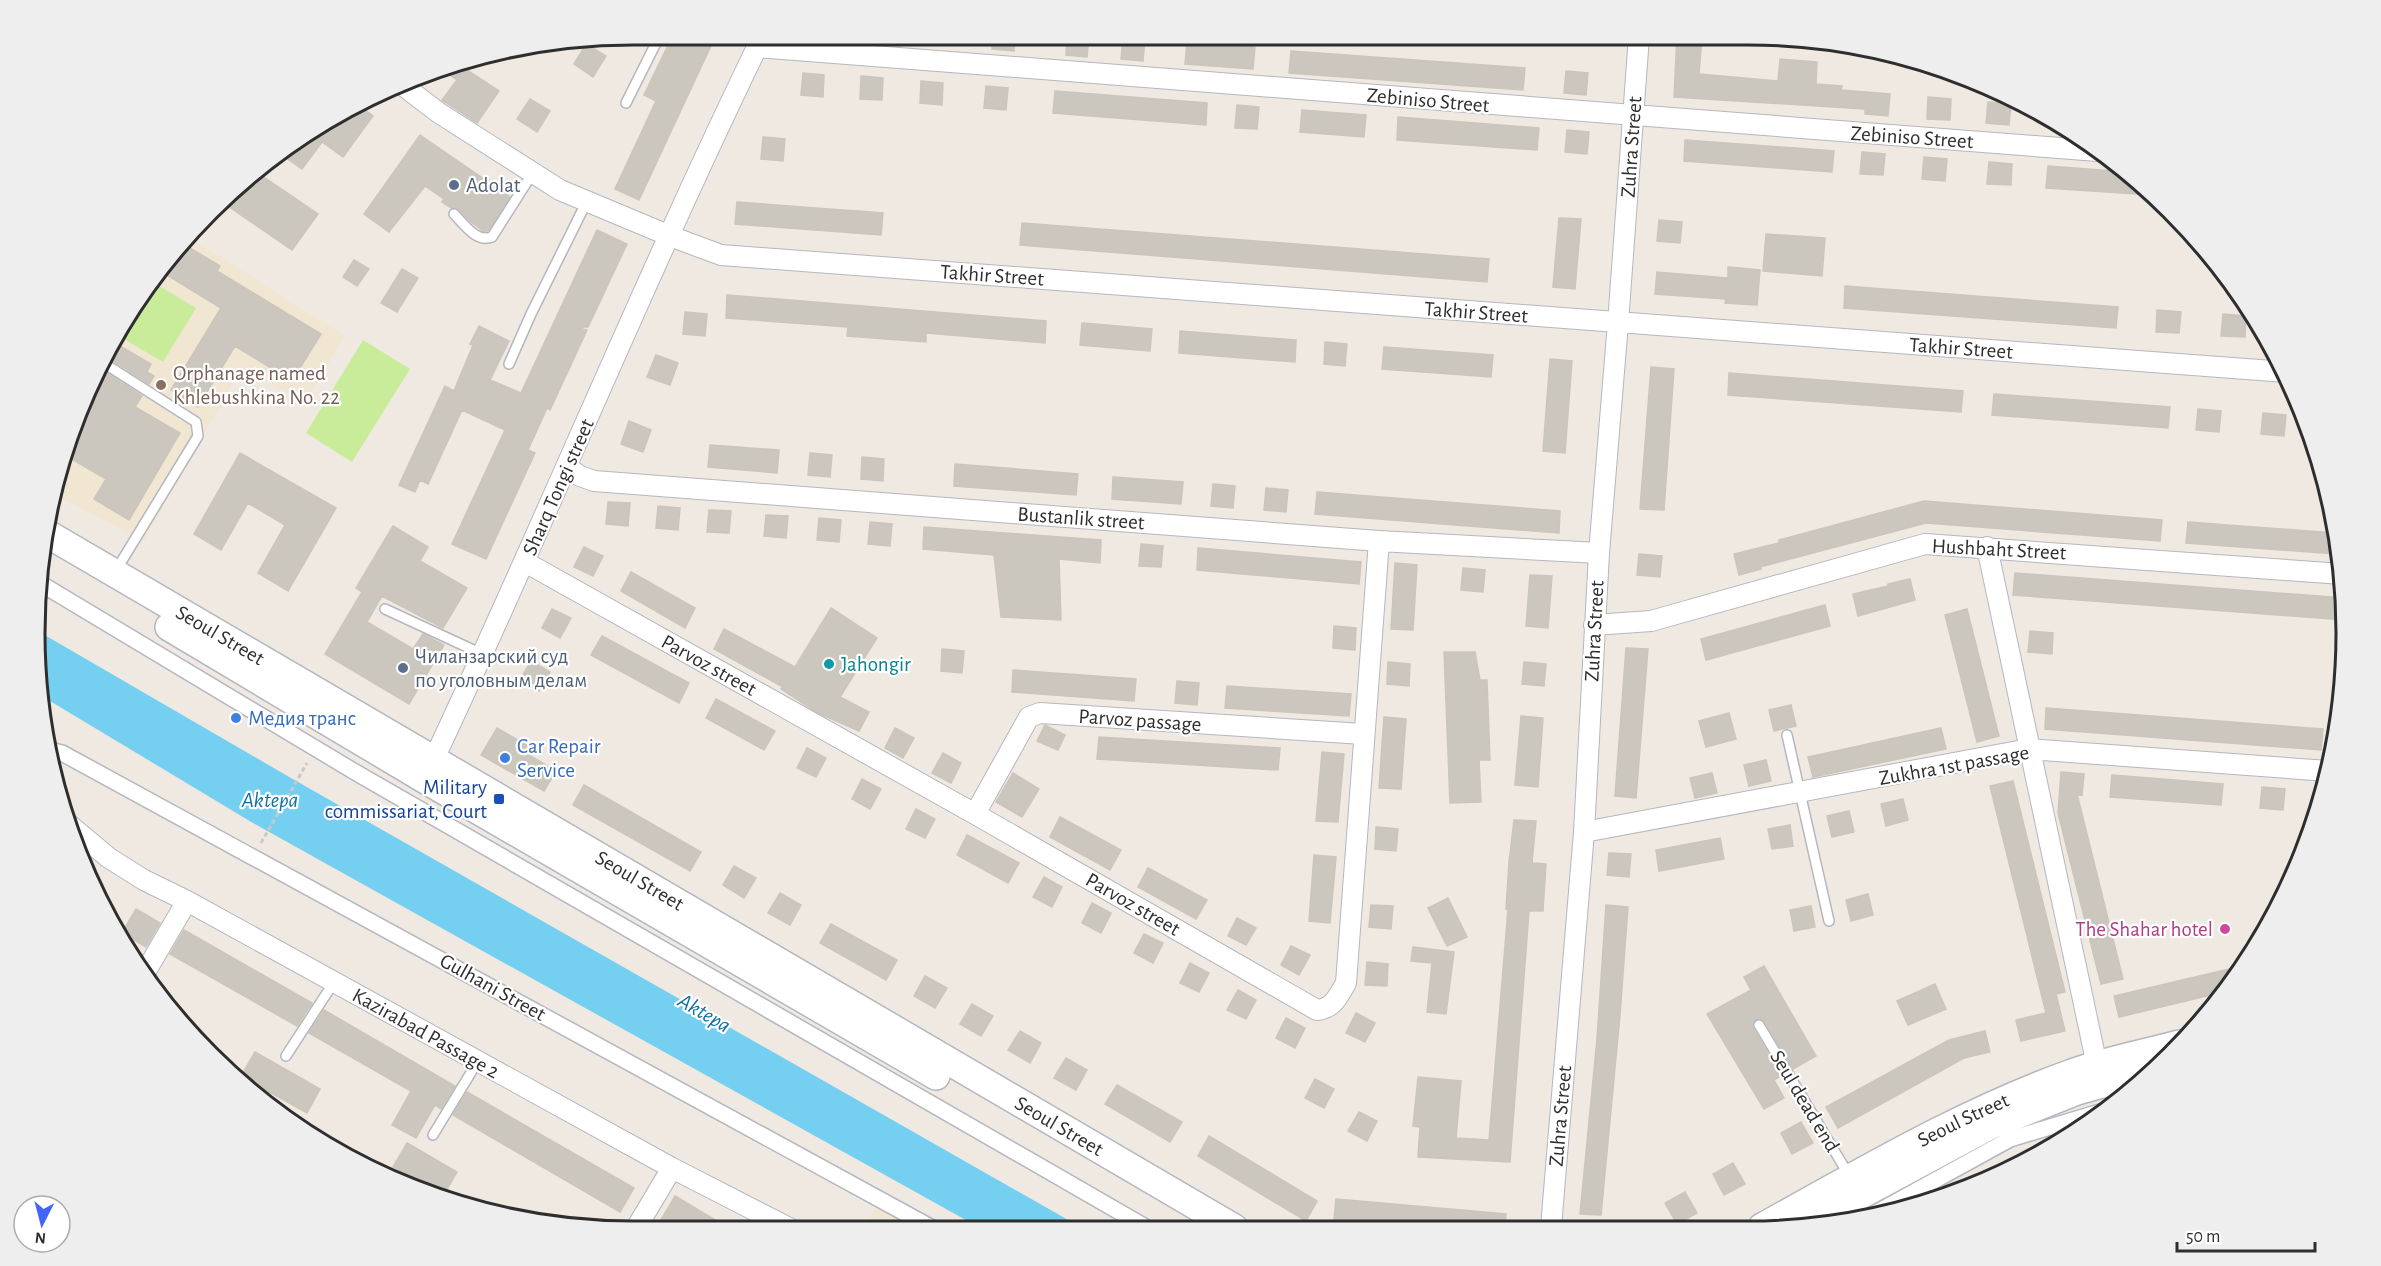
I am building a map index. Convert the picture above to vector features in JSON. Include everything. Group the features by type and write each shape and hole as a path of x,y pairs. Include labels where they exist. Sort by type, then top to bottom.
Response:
{"main road":[{"name":"Seoul Street","path":"53,537 428,770 1187,1221"},
{"name":"Seoul Street","path":"50,555 1222,1221"},
{"name":"Seoul Street","path":"1823,1216 1989,1126 2077,1091 2099,1074 2163,1050"},
{"name":"Seoul Street","path":"1774,1220 1982,1109 2041,1084 2099,1074 2140,1072"}],"street":[{"name":"Sharq Tongi street","path":"428,770 525,562 670,236 759,45"},
{"name":"Zebiniso Street","path":"808,45 1633,116 2083,150"},
{"name":"Zuhra Street","path":"1552,1221 1584,832 1594,625 1638,45"},
{"path":"409,90 439,113 560,190 670,236"},
{"name":"Takhir Street","path":"670,236 721,255 1618,323 2273,368"},
{"name":"Bustanlik street","path":"567,467 580,476 594,480 1379,541 1599,553"},
{"name":"Parvoz street","path":"525,562 975,814 1317,1010 1327,1009 1346,983 1379,541"},
{"name":"Hushbaht Street","path":"1594,625 1651,621 1925,544 2333,573"},
{"path":"1987,547 2099,1074"},
{"path":"47,587 355,772 1137,1221"},
{"name":"Parvoz passage","path":"975,814 1029,717 1040,713 1363,734"},
{"name":"Zukhra 1st passage","path":"1584,832 2029,749 2320,770"},
{"name":"Gulhani Street","path":"57,752 919,1221"},
{"name":"Kazirabad Passage 2","path":"81,835 109,858 144,880 187,901 672,1168 775,1221"},
{"path":"149,966 187,901"},
{"path":"1895,1202 2010,1139 2081,1118"},
{"path":"640,1221 672,1168"}],"lane":[{"path":"626,103 655,45"},
{"path":"454,214 479,238 486,240 492,237 532,174"},
{"path":"509,364 587,201"},
{"path":"109,367 196,422 199,430 198,436 114,574"},
{"path":"385,609 482,654"},
{"path":"1787,735 1829,921"},
{"path":"286,1056 334,982"},
{"name":"Seul dead end","path":"1759,1025 1850,1178"},
{"path":"433,1135 478,1061"}],"path":[{"path":"263,839 304,770"}],"shaded area":[{"name":"Orphanage named Khlebushkina No. 22","path":"195,241 345,336 304,403 242,367 144,541 61,498 76,444 106,373 144,306"},
{"path":"877,1206 902,1221 869,1221"}],"green space":[{"path":"159,286 196,308 163,362 124,339"},
{"path":"363,340 410,369 352,462 306,433"}],"water":[{"name":"Aktepa","path":"45,635 291,778 1070,1221 968,1221 253,823 49,700"}],"building":[{"path":"668,45 711,45 639,200 615,189 656,101 644,95"},
{"path":"992,45 1015,45 1014,51 992,49"},
{"path":"1066,45 1088,45 1087,57 1066,55"},
{"path":"1122,45 1144,45 1143,61 1121,59"},
{"path":"1187,45 1255,47 1253,69 1185,64"},
{"path":"1677,45 1701,45 1699,74 1778,81 1780,59 1817,62 1816,84 1842,86 1841,90 1890,94 1888,116 1865,114 1865,109 1674,97"},
{"path":"590,46 606,56 593,77 574,64 584,47"},
{"path":"1291,51 1525,68 1523,90 1289,73"},
{"path":"466,69 499,91 477,123 442,100 457,80 449,74"},
{"path":"1566,71 1588,73 1586,95 1564,93"},
{"path":"803,73 824,75 823,97 801,95"},
{"path":"861,76 883,78 882,100 860,99"},
{"path":"921,81 943,83 942,105 920,103"},
{"path":"986,86 1008,88 1006,110 984,108"},
{"path":"1055,91 1207,103 1206,125 1053,113"},
{"path":"1928,97 1951,99 1950,120 1927,119"},
{"path":"530,99 550,111 537,132 517,119"},
{"path":"1988,102 2002,103 2011,107 2009,125 1986,123"},
{"path":"1237,105 1259,107 1257,129 1235,128"},
{"path":"365,110 373,116 343,157 322,142 302,169 287,158 306,144"},
{"path":"1302,110 1366,115 1364,137 1300,132"},
{"path":"1398,117 1539,128 1537,150 1397,140"},
{"path":"1567,130 1589,132 1587,154 1565,152"},
{"name":"Adolat","path":"420,135 510,197 488,231 483,231 458,209 451,208 442,202 444,199 425,186 389,232 364,214"},
{"path":"763,137 785,139 783,161 761,159"},
{"path":"1685,140 1834,151 1832,172 1684,161"},
{"path":"1862,152 1885,154 1883,175 1860,174"},
{"path":"1924,157 1947,159 1945,181 1922,179"},
{"path":"1989,162 2012,164 2011,185 1987,184"},
{"path":"2048,166 2111,171 2139,194 2046,188"},
{"path":"263,177 318,214 292,250 228,206"},
{"path":"737,202 883,213 881,235 735,224"},
{"path":"1559,218 1581,219 1575,289 1553,287"},
{"path":"1659,220 1682,222 1680,243 1657,241"},
{"path":"1022,223 1489,259 1487,282 1020,245"},
{"path":"597,230 627,244 588,327 582,329 587,330 550,410 547,408 528,450 535,453 486,559 452,544 505,430 462,410 428,484 420,480 415,492 399,485 445,386 454,391 473,345 470,344 479,326 509,341 490,380 521,393"},
{"path":"1766,234 1825,238 1822,276 1763,271"},
{"path":"189,247 220,266 217,271 321,334 292,381 235,346 198,407 171,390 221,308 167,275"},
{"path":"354,260 369,269 357,286 343,277"},
{"path":"1728,267 1760,270 1757,305 1725,303 1726,299 1655,294 1657,272 1728,278"},
{"path":"402,269 418,278 397,312 381,303"},
{"path":"1845,286 2118,307 2116,328 1844,308"},
{"path":"727,295 1046,321 1045,343 926,333 926,342 847,336 848,327 726,318"},
{"path":"2157,310 2181,312 2179,333 2156,332"},
{"path":"685,312 707,314 705,336 683,334"},
{"path":"2223,314 2243,316 2246,320 2245,337 2221,336"},
{"path":"1082,323 1152,329 1150,351 1080,345"},
{"path":"1180,331 1296,340 1295,362 1179,353"},
{"path":"1325,342 1347,344 1345,366 1324,364"},
{"path":"120,346 151,364 147,372 154,376 149,384 113,360"},
{"path":"1384,347 1493,355 1491,377 1382,369"},
{"path":"656,355 678,363 670,385 647,377"},
{"path":"1550,359 1572,361 1565,453 1543,451"},
{"path":"1651,367 1674,369 1664,510 1640,509"},
{"path":"106,373 142,396 135,407 180,433 129,520 94,499 106,479 72,459 90,408"},
{"path":"1729,373 1963,391 1961,412 1728,395"},
{"path":"1994,394 2170,407 2168,428 1992,415"},
{"path":"2198,409 2221,411 2219,432 2196,430"},
{"path":"2263,413 2286,415 2284,436 2261,434"},
{"path":"629,421 651,430 643,452 621,444"},
{"path":"710,445 779,450 777,473 708,467"},
{"path":"240,453 336,508 288,591 258,573 285,525 248,503 221,550 194,534"},
{"path":"810,453 832,455 830,477 808,475"},
{"path":"862,457 884,459 883,481 861,479"},
{"path":"955,464 1078,474 1076,495 954,486"},
{"path":"1113,477 1183,482 1181,504 1112,499"},
{"path":"1213,484 1235,486 1233,508 1211,506"},
{"path":"1266,488 1288,490 1286,512 1264,510"},
{"path":"1317,492 1560,511 1559,533 1315,514"},
{"path":"1924,501 2162,520 2160,541 1926,523 1760,567 1761,569 1739,575 1734,554"},
{"path":"608,502 630,503 628,526 606,524"},
{"path":"658,506 680,508 678,530 656,528"},
{"path":"709,510 731,511 729,533 707,532"},
{"path":"766,515 788,516 786,538 764,536"},
{"path":"819,518 841,520 839,542 817,540"},
{"path":"870,522 892,524 890,546 868,544"},
{"path":"2188,522 2327,532 2331,554 2186,543"},
{"path":"393,526 428,547 420,561 467,588 443,628 382,596 367,622 413,649 423,634 444,645 409,704 325,654 362,592 356,588"},
{"path":"924,527 1101,540 1100,563 1059,559 1061,620 1001,617 994,555 923,549"},
{"path":"1141,544 1163,546 1161,567 1139,566"},
{"path":"584,547 603,556 593,576 574,567"},
{"path":"1198,548 1361,562 1359,584 1197,570"},
{"path":"1639,554 1662,556 1660,577 1637,575"},
{"path":"1395,563 1417,565 1413,630 1391,629"},
{"path":"1463,568 1485,570 1483,592 1461,590"},
{"path":"631,572 695,608 685,628 621,591"},
{"path":"2015,573 2335,597 2336,619 2013,595"},
{"path":"1530,575 1552,576 1548,628 1526,626"},
{"path":"1910,579 1915,600 1858,616 1853,594"},
{"path":"1825,605 1830,626 1706,660 1701,639"},
{"name":"Jahongir","path":"831,608 877,638 840,697 869,712 859,731 818,713 781,689 783,687 714,649 724,629 795,667"},
{"path":"552,609 571,618 560,638 542,628"},
{"path":"1967,609 1999,736 1977,742 1945,615"},
{"path":"1334,626 1356,628 1355,650 1333,648"},
{"path":"2030,631 2053,633 2052,654 2028,652"},
{"path":"602,636 689,683 679,703 591,655"},
{"path":"1626,648 1648,649 1636,798 1615,796"},
{"path":"942,649 964,651 962,673 941,671"},
{"path":"1444,652 1475,652 1480,680 1487,680 1490,760 1479,760 1481,802 1450,803"},
{"path":"531,661 550,672 539,691 520,680"},
{"path":"1388,662 1410,664 1409,686 1387,684"},
{"path":"1524,662 1546,664 1544,686 1522,684"},
{"path":"1013,670 1136,679 1134,701 1012,692"},
{"path":"1177,681 1199,683 1197,705 1175,703"},
{"path":"1227,686 1351,694 1349,716 1225,708"},
{"path":"716,699 775,731 764,750 706,718"},
{"path":"1791,705 1796,726 1774,731 1769,710"},
{"path":"2046,708 2323,729 2321,750 2045,729"},
{"path":"1729,713 1736,739 1706,747 1699,721"},
{"path":"1521,716 1543,718 1538,787 1515,785"},
{"path":"1384,717 1406,719 1401,789 1379,788"},
{"path":"1045,725 1065,735 1058,750 1037,741"},
{"path":"497,728 528,746 524,752 556,771 544,791 481,755"},
{"path":"895,728 914,738 903,758 885,748"},
{"path":"1941,728 1946,749 1813,777 1808,757"},
{"path":"1099,737 1280,748 1278,770 1097,759"},
{"path":"807,748 826,758 816,777 797,768"},
{"path":"1322,752 1344,754 1338,822 1316,821"},
{"path":"943,753 961,763 951,783 932,773"},
{"path":"1766,760 1771,781 1749,786 1744,765"},
{"path":"2061,772 2084,774 2082,795 2077,794 2123,979 2101,984 2058,813"},
{"path":"1013,773 1039,789 1022,817 996,802"},
{"path":"1712,773 1717,793 1695,798 1690,778"},
{"path":"2112,775 2223,784 2221,805 2110,797"},
{"path":"862,779 881,789 870,809 852,799"},
{"path":"2013,781 2065,992 2056,994 2065,1031 2021,1041 2016,1020 2046,1013 1990,786"},
{"path":"584,785 701,852 690,871 573,805"},
{"path":"2262,787 2285,789 2283,810 2260,808"},
{"path":"1903,799 1908,820 1886,826 1881,804"},
{"path":"916,809 935,819 925,838 906,829"},
{"path":"1849,811 1854,832 1832,837 1827,816"},
{"path":"1060,817 1121,850 1110,870 1050,837"},
{"path":"1514,820 1536,821 1532,863 1546,864 1543,911 1529,911 1510,1162 1418,1157 1420,1127 1413,1126 1418,1077 1461,1081 1456,1138 1489,1140"},
{"path":"1790,825 1793,846 1772,849 1768,829"},
{"path":"1376,827 1398,829 1396,851 1375,849"},
{"path":"967,835 1019,863 1008,883 957,855"},
{"path":"1720,838 1724,859 1659,871 1656,850"},
{"path":"1609,853 1631,854 1629,877 1607,875"},
{"path":"1314,855 1336,857 1330,923 1309,921"},
{"path":"734,866 756,878 744,898 723,885"},
{"path":"1148,868 1207,900 1196,919 1138,887"},
{"path":"1044,877 1062,887 1052,907 1033,897"},
{"path":"780,893 801,905 790,925 768,913"},
{"path":"1868,894 1873,915 1851,921 1846,900"},
{"path":"1448,898 1467,937 1447,946 1428,908"},
{"path":"1092,903 1111,913 1101,933 1082,923"},
{"path":"1371,905 1393,906 1391,929 1369,927"},
{"path":"1606,905 1628,907 1620,1015 1601,1215 1580,1214 1597,1039"},
{"path":"1811,906 1815,927 1794,931 1790,910"},
{"path":"136,909 160,923 146,947 131,938 125,928"},
{"path":"1237,918 1256,928 1246,945 1228,936"},
{"path":"831,924 897,960 886,980 820,943"},
{"path":"184,930 312,1003 297,1026 170,954"},
{"path":"1144,934 1163,943 1153,963 1134,953"},
{"path":"1291,946 1310,955 1299,975 1281,965"},
{"path":"1413,947 1454,952 1446,1014 1427,1012 1432,963 1411,961"},
{"path":"1367,962 1388,964 1387,986 1365,985"},
{"path":"1190,963 1209,973 1199,992 1180,983"},
{"path":"1764,966 1816,1056 1793,1069 1765,1022 1759,1018 1755,1020 1753,1028 1781,1076 1774,1080 1784,1098 1764,1109 1707,1014 1751,990 1744,977"},
{"path":"2231,969 2211,995 2119,1017 2114,996"},
{"path":"925,976 947,988 935,1008 914,996"},
{"path":"1935,984 1946,1009 1908,1025 1897,1001"},
{"path":"1238,990 1256,1000 1246,1019 1227,1010"},
{"path":"972,1004 993,1016 981,1036 960,1024"},
{"path":"324,1010 455,1086 441,1109 435,1105 416,1138 392,1125 411,1091 309,1033"},
{"path":"1356,1013 1375,1023 1365,1042 1346,1033"},
{"path":"1286,1018 1305,1028 1295,1048 1276,1038"},
{"path":"1020,1031 1041,1043 1030,1063 1008,1050"},
{"path":"1985,1031 1990,1052 1964,1058 1838,1128 1826,1107 1949,1040"},
{"path":"255,1052 320,1089 307,1113 259,1086 243,1073"},
{"path":"1066,1058 1087,1070 1076,1090 1054,1078"},
{"path":"1315,1079 1334,1089 1324,1108 1305,1098"},
{"path":"1117,1085 1182,1122 1170,1142 1105,1104"},
{"path":"467,1092 634,1188 620,1212 453,1115"},
{"path":"1359,1112 1377,1121 1367,1141 1348,1131"},
{"path":"1801,1122 1813,1143 1792,1154 1781,1133"},
{"path":"1209,1136 1317,1201 1306,1221 1198,1156"},
{"path":"407,1143 457,1172 446,1191 410,1177 393,1167"},
{"path":"1733,1163 1745,1184 1724,1195 1713,1174"},
{"path":"1685,1192 1697,1213 1682,1221 1675,1221 1665,1203"},
{"path":"675,1196 717,1221 660,1221"},
{"path":"1336,1199 1506,1214 1505,1221 1334,1220"}],"place":[{"name":"Adolat","path":"454,185"},
{"name":"Orphanage named Khlebushkina No. 22","path":"161,385"},
{"name":"Jahongir","path":"829,664"},
{"name":"Чиланзарский суд по уголовным делам","path":"403,668"},
{"name":"Медия транс","path":"236,718"},
{"name":"Car Repair Service","path":"505,758"},
{"name":"Military commissariat, Court","path":"499,799"},
{"name":"The Shahar hotel","path":"2225,929"}]}
